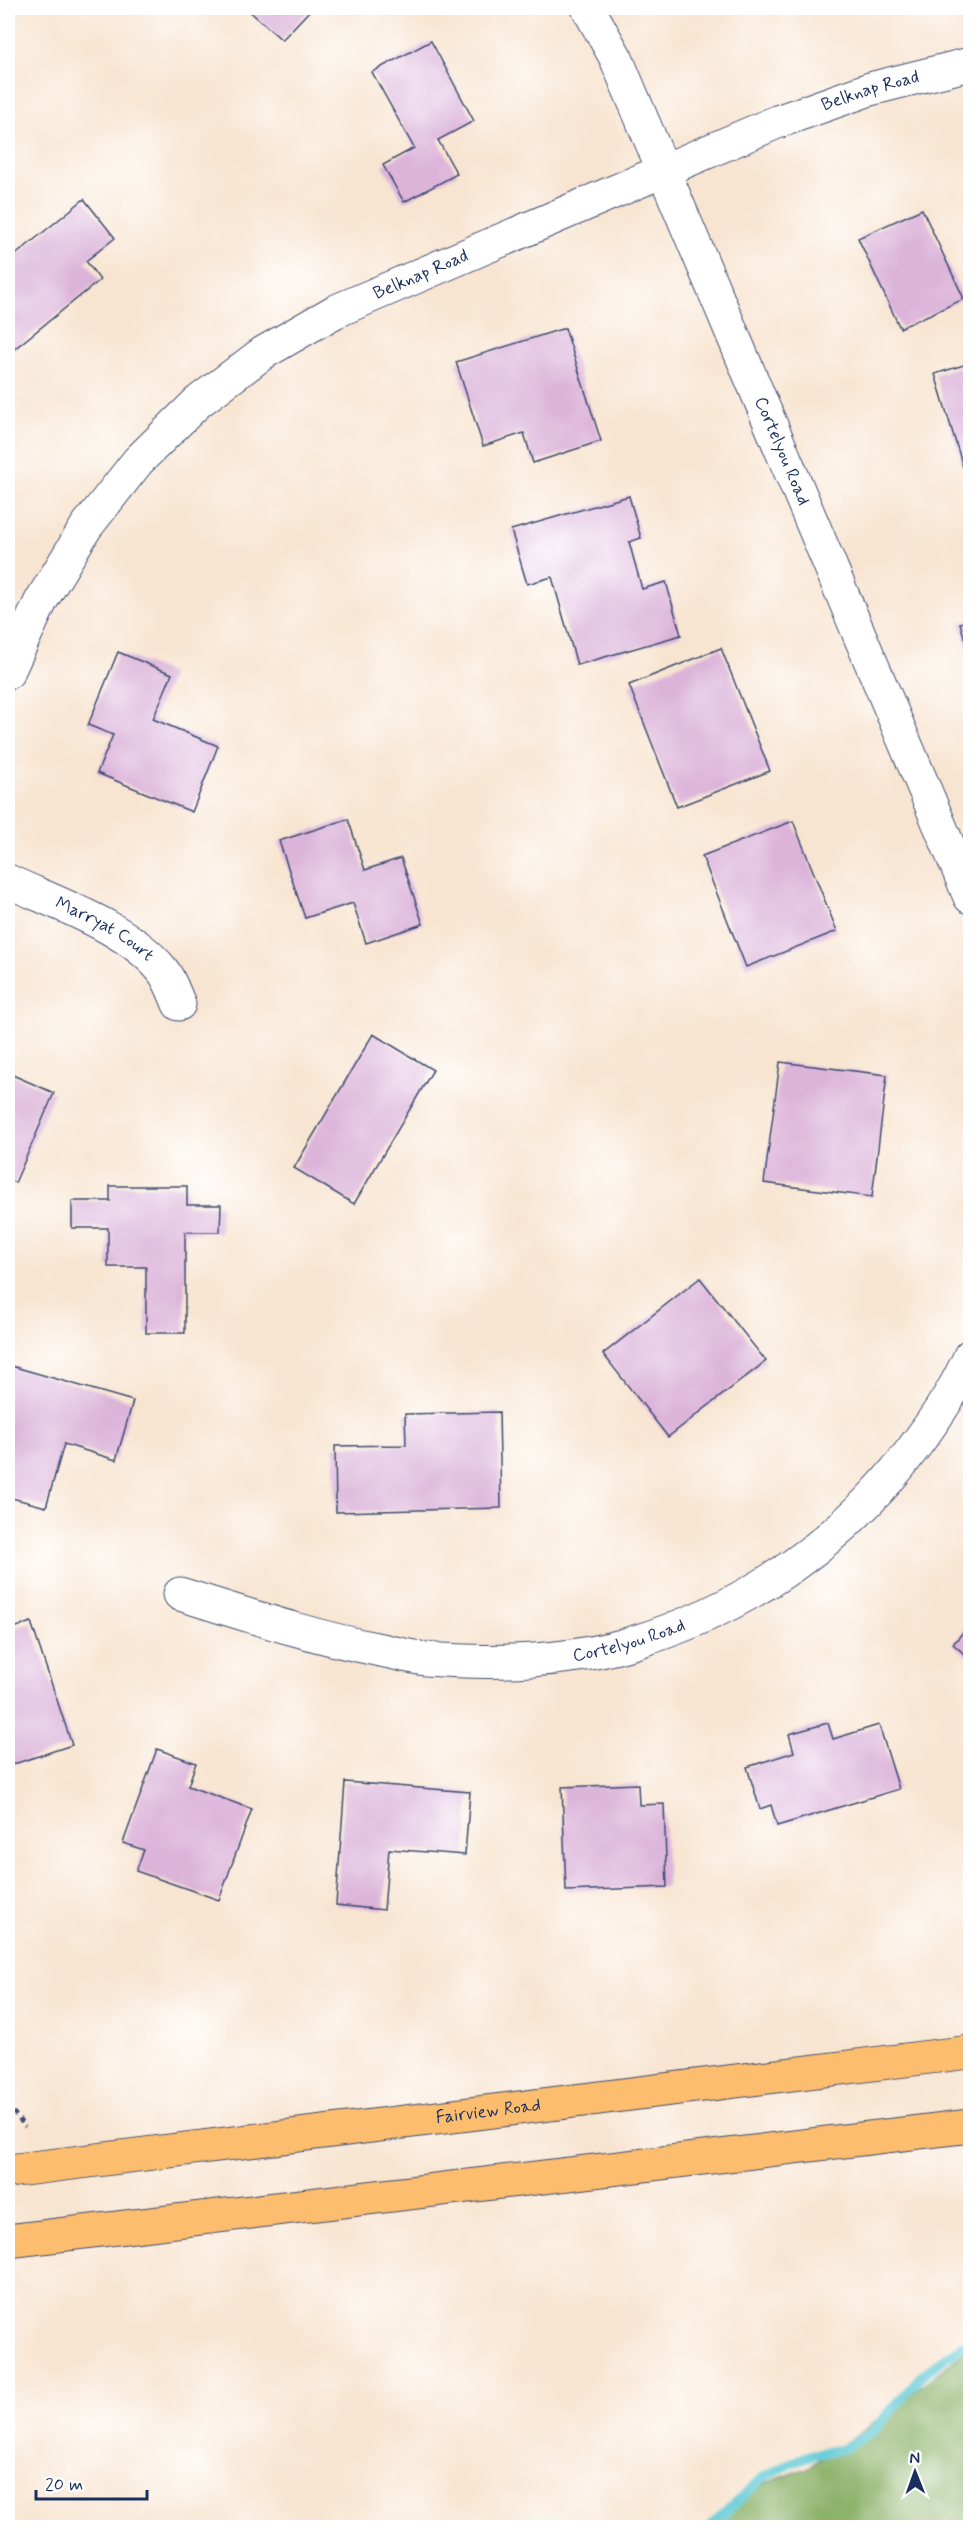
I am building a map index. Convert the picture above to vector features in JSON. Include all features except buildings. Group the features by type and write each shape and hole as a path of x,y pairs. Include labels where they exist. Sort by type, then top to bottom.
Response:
{"main road":[{"name":"Fairview Road","path":"8,2171 970,2052"},
{"path":"8,2241 970,2126"}],"street":[{"name":"Cortelyou Road","path":"588,8 616,58 970,897"},
{"name":"Belknap Road","path":"8,672 41,601 86,527 138,461 198,402 263,353 334,312 777,122 870,89 970,64"},
{"name":"Marryat Court","path":"8,881 113,930 151,958 164,973 179,1004"},
{"name":"Cortelyou Road","path":"180,1594 331,1640 423,1658 502,1662 580,1654 631,1643 704,1617 771,1582 837,1533 897,1471 936,1418 962,1375 970,1356"}],"path":[{"path":"8,2105 25,2127"}],"green space":[{"path":"970,2348 970,2527 710,2527 758,2486 807,2468 860,2433"}],"waterway":[{"path":"708,2528 764,2477 803,2457 845,2448 873,2431 922,2375 970,2340"}]}
